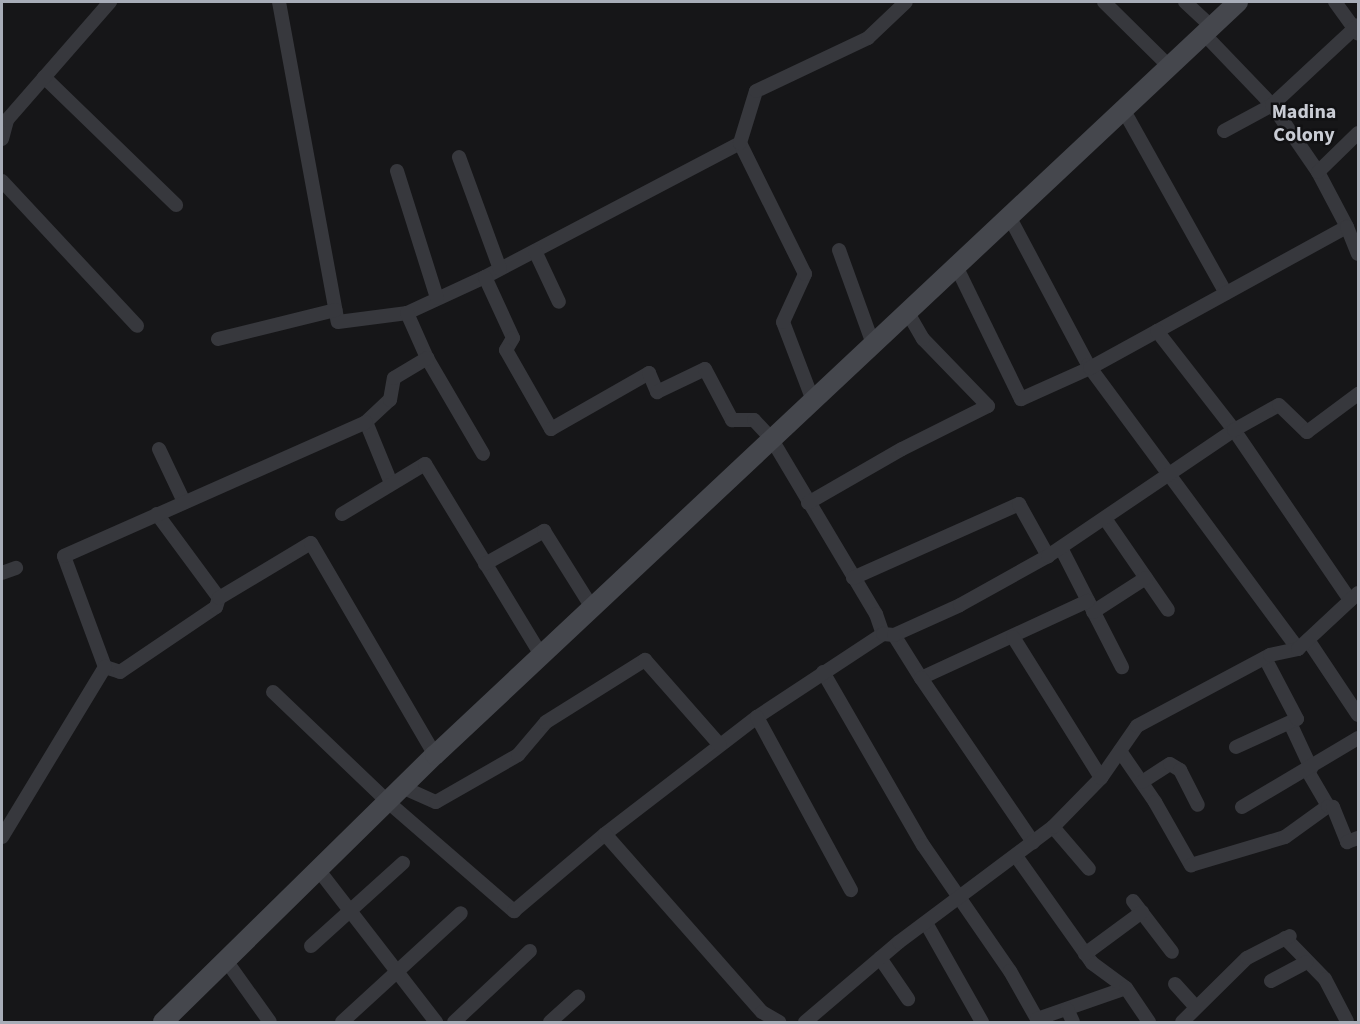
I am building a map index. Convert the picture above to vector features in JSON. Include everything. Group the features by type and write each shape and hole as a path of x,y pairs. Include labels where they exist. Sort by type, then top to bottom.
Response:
{"street":[{"path":"2,139 7,120 110,2"},
{"path":"279,2 338,322 406,313 486,277 740,143"},
{"path":"812,398 783,322 805,274 740,143 756,91 868,39 906,2"},
{"path":"1104,2 1168,66"},
{"path":"1185,2 1272,105 1318,172 1357,245"},
{"path":"163,1023 317,868 435,755 593,609 812,398 908,314 1238,2"},
{"path":"1224,131 1272,105 1357,29 1335,2"},
{"path":"44,77 176,206"},
{"path":"1123,109 1226,293"},
{"path":"1318,172 1359,133"},
{"path":"459,157 500,269"},
{"path":"397,171 437,298"},
{"path":"2,181 137,326"},
{"path":"1011,218 1090,368 1359,715"},
{"path":"957,268 1021,399 1090,368 1347,227"},
{"path":"839,250 873,344"},
{"path":"535,251 559,302"},
{"path":"486,277 513,338 506,350 550,429 649,373 657,392 705,369 732,420 754,420 771,438 876,614 1033,842"},
{"path":"218,339 335,310"},
{"path":"406,313 427,358 483,454"},
{"path":"808,503 902,449 988,406 923,339 908,314"},
{"path":"805,1023 880,958 1053,827 1101,778 1137,726 1265,658 1303,644 1354,596 1234,430 1157,331"},
{"path":"105,667 64,556 366,422 390,400 394,378 427,358"},
{"path":"273,692 388,802 514,911 605,834 720,745 823,672 889,634 960,605 1048,556 1106,520 1145,488 1171,474 1234,430 1279,405 1307,432 1359,394"},
{"path":"366,422 391,483"},
{"path":"159,449 184,502"},
{"path":"342,514 425,464 541,655"},
{"path":"853,578 1019,504 1048,556"},
{"path":"157,514 219,598"},
{"path":"1106,520 1168,610"},
{"path":"485,564 544,531 593,609"},
{"path":"105,667 120,672 216,607 219,598 311,543 435,755"},
{"path":"1061,548 1122,667"},
{"path":"2,573 16,568"},
{"path":"921,678 1012,637 1091,606 1146,578"},
{"path":"1012,637 1101,778"},
{"path":"1236,747 1298,719 1265,658"},
{"path":"402,787 436,802 518,755 546,722 645,660 720,745"},
{"path":"2,837 105,667"},
{"path":"823,672 923,846 960,898 1037,1019 1126,988"},
{"path":"758,717 851,890"},
{"path":"1290,723 1309,769 1328,806 1333,807 1347,842 1359,838"},
{"path":"1242,807 1359,738"},
{"path":"1120,751 1191,865 1284,837 1328,806"},
{"path":"1142,783 1170,764 1180,770 1198,805"},
{"path":"1053,827 1089,869"},
{"path":"605,834 762,1012 779,1023"},
{"path":"1016,856 1085,954 1126,988 1149,1023"},
{"path":"311,945 403,863"},
{"path":"317,868 436,1023"},
{"path":"1133,901 1172,952"},
{"path":"1085,954 1142,912"},
{"path":"342,1023 461,913"},
{"path":"926,923 982,1023"},
{"path":"1182,1023 1246,958 1287,937 1306,962 1325,979 1350,1021"},
{"path":"454,1023 530,951"},
{"path":"880,958 908,999"},
{"path":"225,959 270,1023"},
{"path":"1271,981 1306,962"},
{"path":"1175,984 1196,1007"},
{"path":"550,1023 578,997"},
{"path":"1067,1009 1073,1023"}],"district":[{"name":"Madina Colony","path":"1304,124"}]}
